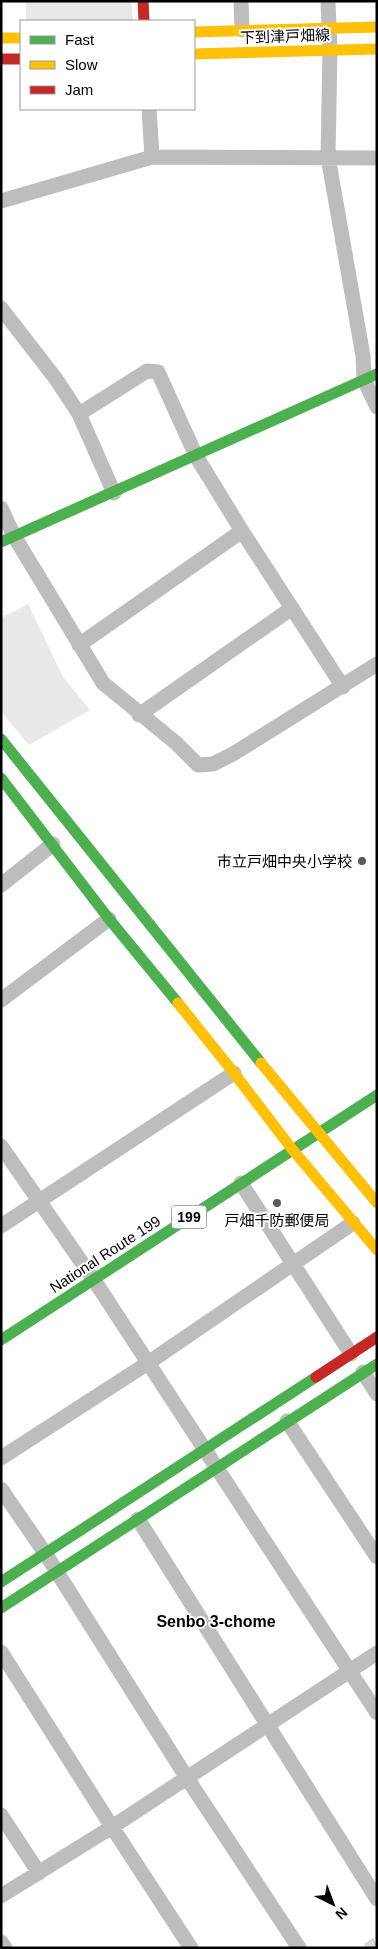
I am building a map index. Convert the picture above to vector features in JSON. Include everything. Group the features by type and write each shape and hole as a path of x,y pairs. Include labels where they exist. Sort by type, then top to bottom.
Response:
{"main road":[{"path":"143,1 144,20"},
{"name":"下到津戸畑線","path":"195,32 377,27"},
{"path":"1,38 20,38"},
{"name":"下到津戸畑線","path":"195,54 377,49"},
{"path":"1,59 20,59"},
{"path":"8,539 370,377"},
{"path":"1,739 318,1133 377,1203"},
{"path":"1,778 109,918 234,1072 292,1149 377,1250"},
{"name":"National Route 199","path":"1,1340 377,1095"},
{"path":"1,1582 377,1337"},
{"path":"1,1608 377,1364"}],"street":[{"path":"241,1 242,30"},
{"path":"328,1 330,28 328,157 363,356 377,407"},
{"path":"149,110 152,157"},
{"path":"1,201 152,157 377,158"},
{"path":"2,310 56,379 79,414 114,493"},
{"path":"79,414 147,371 158,372 196,456 242,531 343,686"},
{"path":"1,508 8,539 103,682 198,765 213,764 233,754 377,664"},
{"path":"79,645 242,531"},
{"path":"139,715 292,608"},
{"path":"1,886 53,844"},
{"path":"1,1000 109,918"},
{"path":"1,1226 234,1072"},
{"path":"1,1146 94,1280 377,1713"},
{"path":"241,1183 351,1354"},
{"path":"1,1458 148,1363 353,1223"},
{"path":"363,1372 377,1394"},
{"path":"287,1421 377,1557"},
{"path":"1,1489 45,1553 187,1778 300,1948"},
{"path":"138,1518 377,1899"},
{"path":"1,1652 112,1827 192,1948"},
{"path":"1,1896 112,1827 377,1653"},
{"path":"1,1815 39,1873"},
{"path":"1,1942 5,1948"}],"shaded area":[{"path":"26,1 131,1 133,20 26,20"},
{"path":"28,604 63,677 90,710 29,745 1,712 1,618"}],"building":[{"path":"373,1939 377,1948 367,1948 365,1944"}],"traffic: fast":[{"path":"1,542 377,374"},
{"path":"1,739 261,1063"},
{"path":"1,778 109,919 178,1003"},
{"path":"1,1340 377,1095"},
{"path":"1,1608 377,1364"},
{"path":"1,1582 316,1377"}],"traffic: slow":[{"path":"195,32 377,27"},
{"path":"1,38 20,38"},
{"path":"195,54 377,49"},
{"path":"178,1003 292,1149 377,1250"},
{"path":"261,1063 377,1203"}],"traffic: jam":[{"path":"143,1 144,20"},
{"path":"1,59 20,59"},
{"path":"316,1377 377,1337"}],"place":[{"name":"市立戸畑中央小学校","path":"362,861"},
{"name":"戸畑千防郵便局","path":"277,1203"}],"district":[{"name":"Senbo 3-chome","path":"216,1621"}]}
